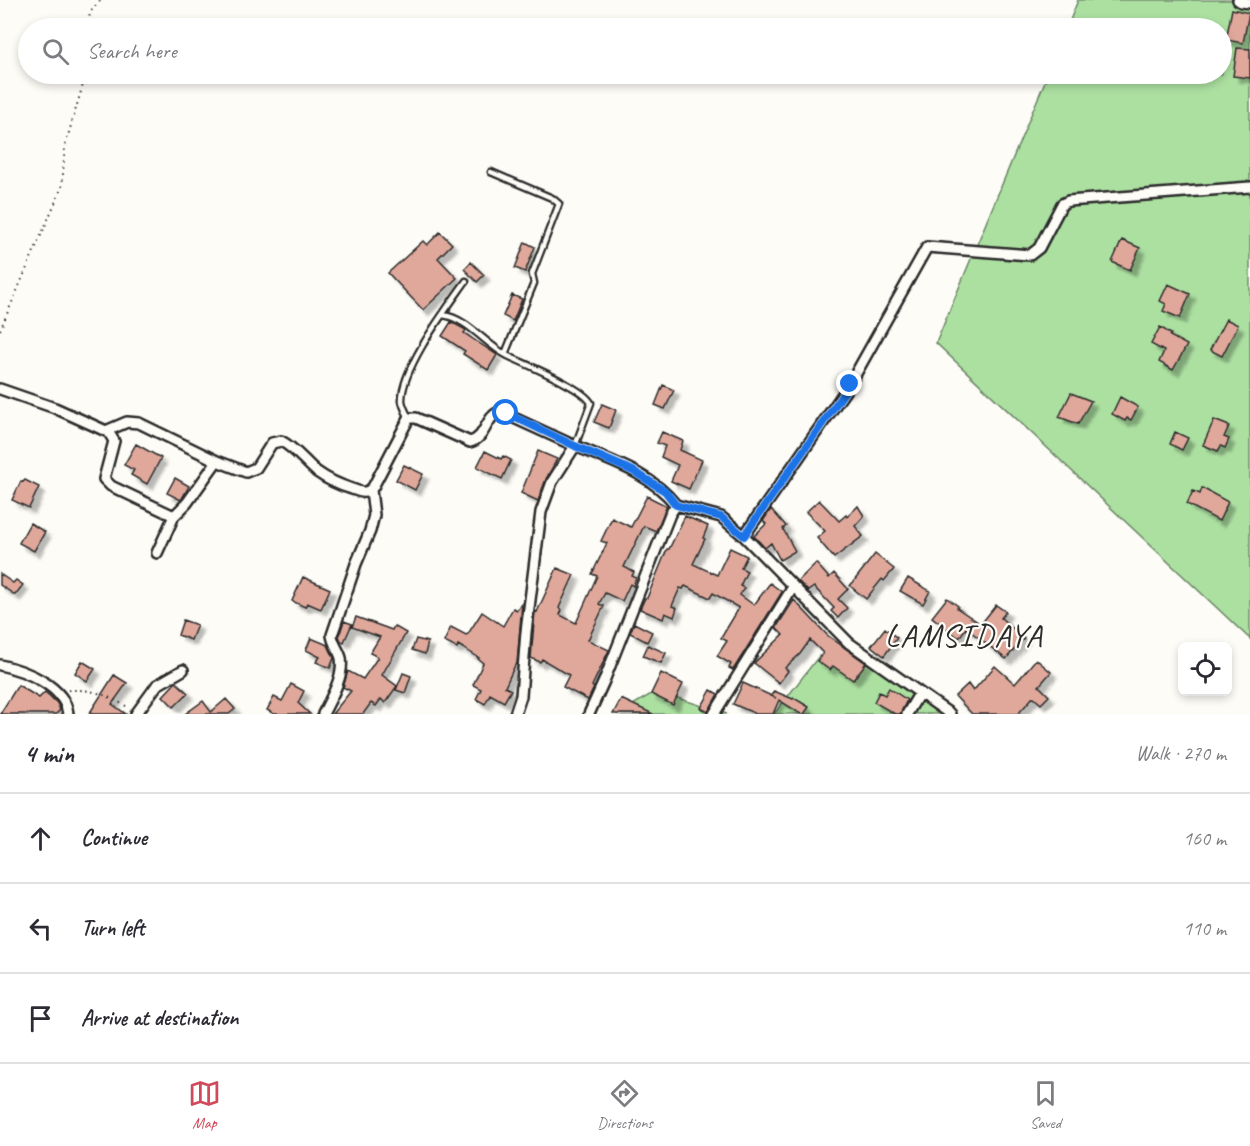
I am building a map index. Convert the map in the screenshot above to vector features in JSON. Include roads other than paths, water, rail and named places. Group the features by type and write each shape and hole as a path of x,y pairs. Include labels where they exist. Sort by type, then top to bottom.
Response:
{"street":[{"path":"1239,0 1250,3"},
{"path":"744,536 850,384 927,247 1030,255 1039,248 1062,204 1068,201 1250,187"},
{"path":"0,388 108,431 114,441 104,479 111,486 174,516"},
{"path":"323,714 335,689 342,666 332,635 374,515 371,490 409,418 416,418 470,442 479,439 493,415 501,412 633,471 665,491 676,505 721,517 744,536 849,643 950,714"},
{"path":"108,431 127,422 139,423 217,461 249,472 256,468 272,442 281,441 318,472 337,484 363,493 371,490"},
{"path":"515,714 521,696 526,633 541,512 552,482 575,446"},
{"path":"157,553 174,516 187,503 217,461"},
{"path":"589,714 670,514 676,505"},
{"path":"714,714 793,587"},
{"path":"0,665 35,676 55,691 67,707 68,714"},
{"path":"137,713 157,685 183,670"},
{"path":"907,714 919,694"}],"lane":[{"path":"491,172 552,198 559,204 532,274 534,283 505,354"},
{"path":"409,418 402,402 412,364 466,281"},
{"path":"442,315 454,316 505,354 588,397 591,403 575,446"}],"district":[{"name":"LAMSIDAYA","path":"964,635"}]}
